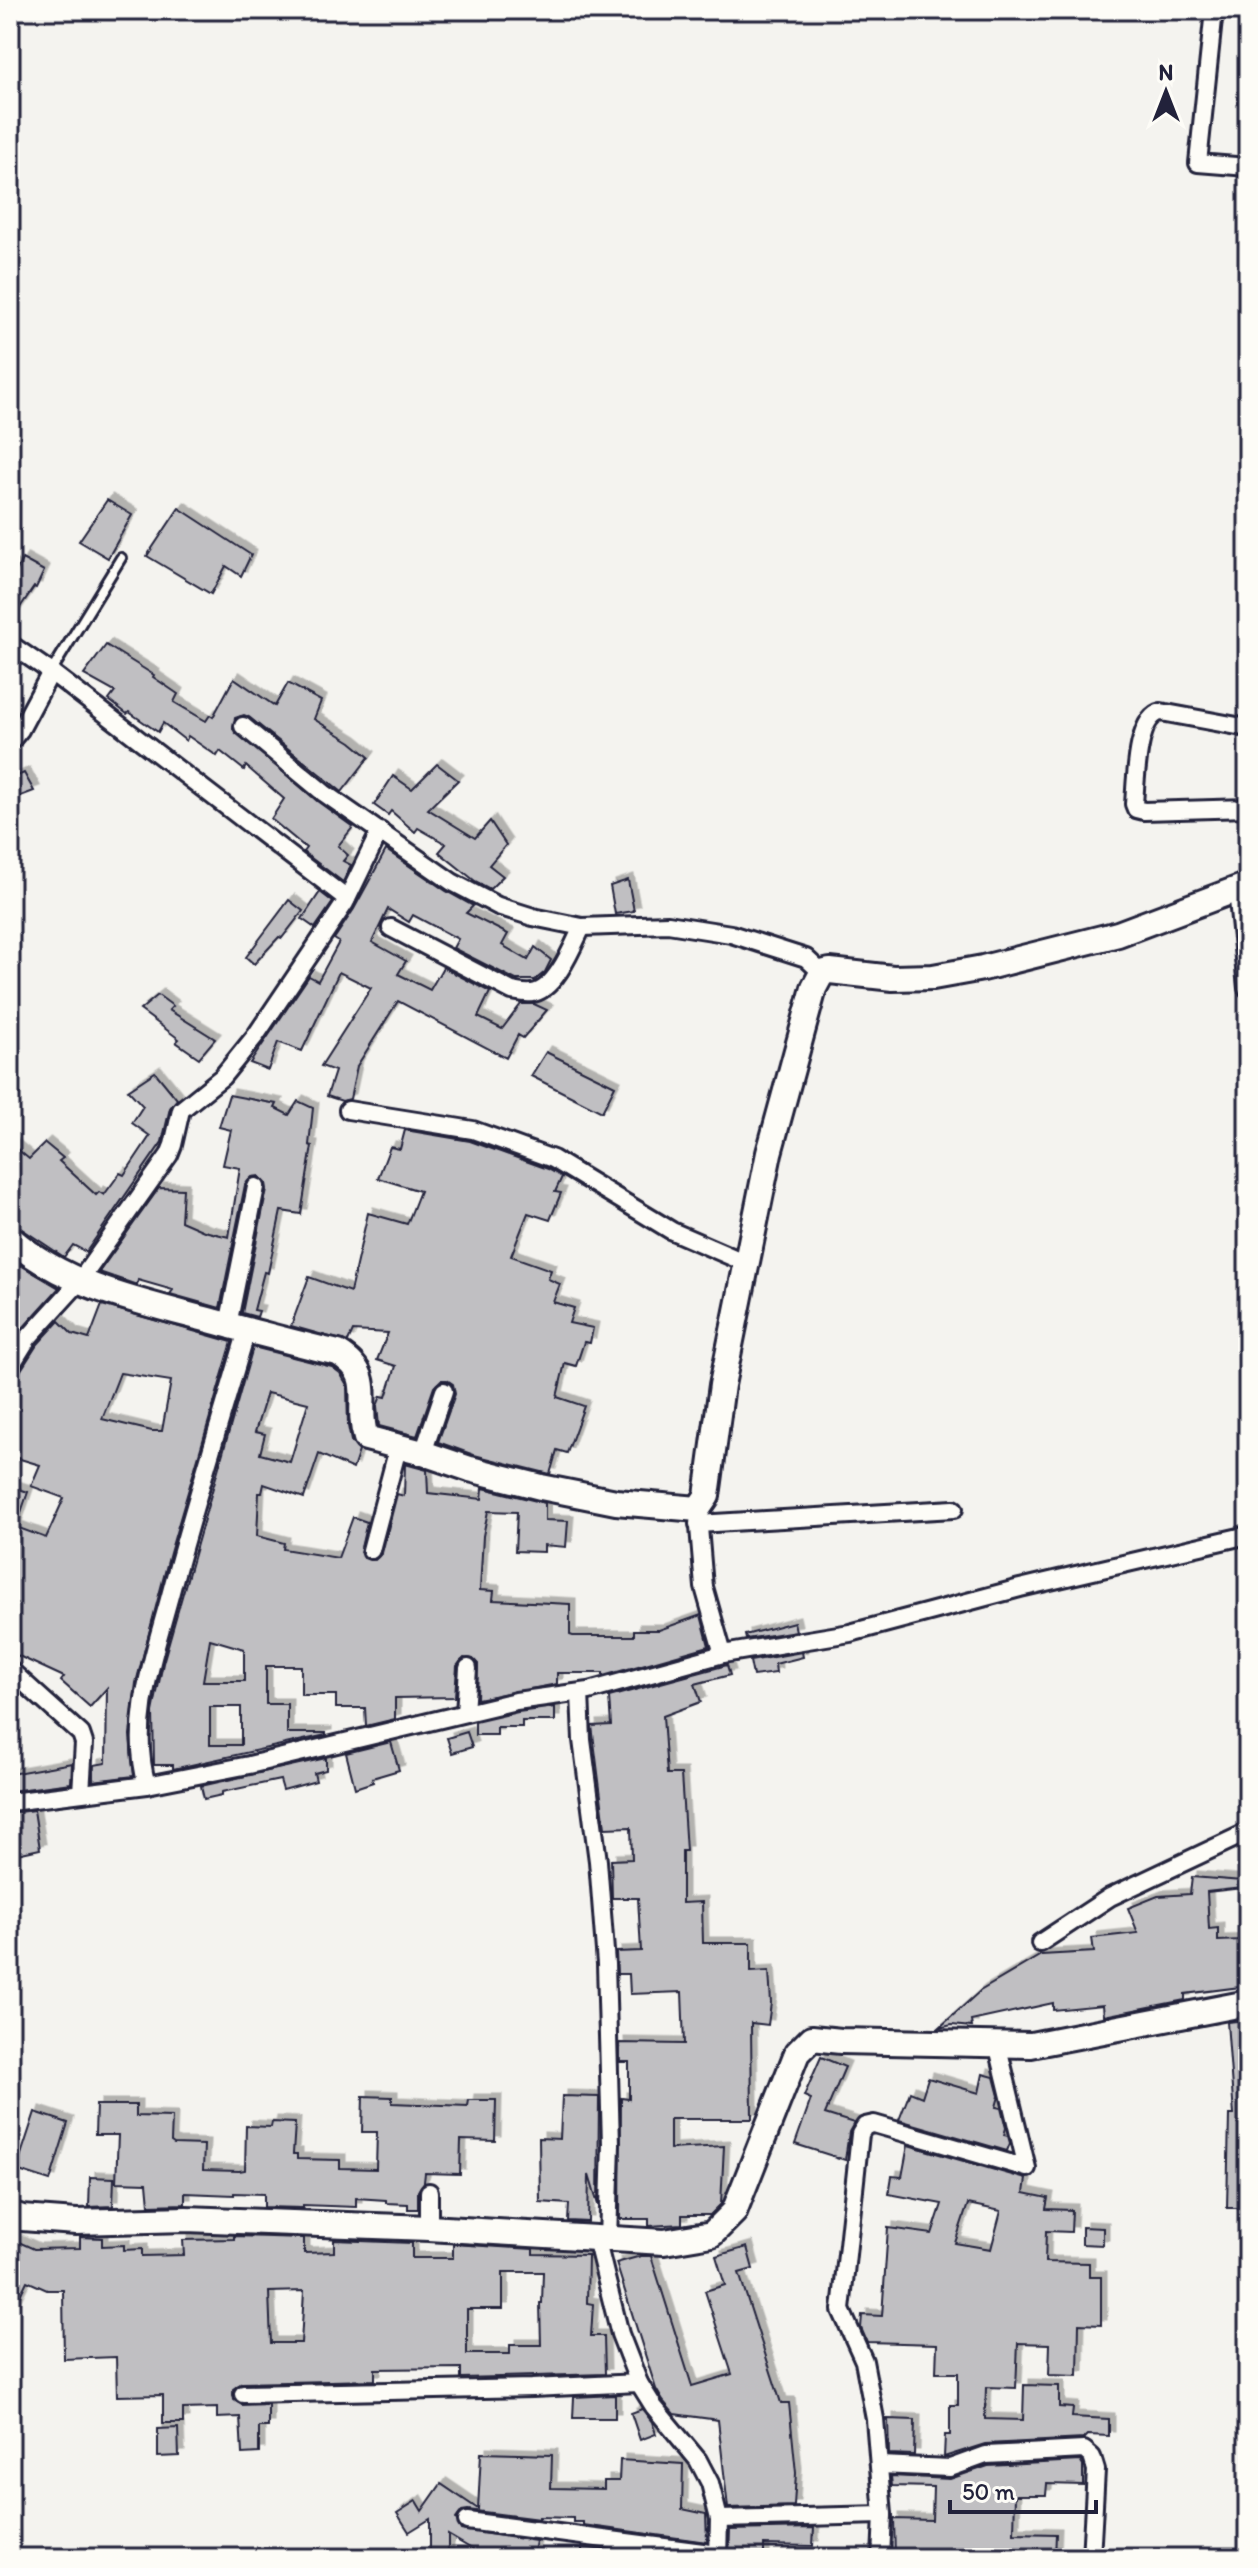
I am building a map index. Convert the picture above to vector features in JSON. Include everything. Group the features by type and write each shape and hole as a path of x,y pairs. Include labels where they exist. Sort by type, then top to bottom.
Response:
{"street":[{"path":"1214,10 1198,163 1248,167"},
{"path":"10,644 51,672 347,899"},
{"path":"10,742 20,730 51,672"},
{"path":"1248,728 1161,712 1154,714 1148,719 1142,736 1134,804 1136,809 1144,811 1248,808"},
{"path":"243,726 324,793 440,874 484,899 533,917 582,927 635,924 693,927 731,934 780,949 806,958 819,970 893,978 933,977 983,968 1118,934 1243,887 1247,988"},
{"path":"10,1367 28,1338 79,1282 169,1155 181,1110 222,1077 256,1035 347,899 380,831"},
{"path":"391,928 512,991 529,994 545,988 569,956 582,927"},
{"path":"723,1654 704,1587 698,1516 707,1496 722,1385 769,1153 819,970"},
{"path":"348,1110 473,1130 553,1159 672,1231 746,1263"},
{"path":"147,1785 141,1764 147,1685 238,1328 256,1187"},
{"path":"10,1238 79,1282 338,1353 352,1361 361,1376 361,1423 366,1438 470,1469 616,1502 698,1516 954,1509"},
{"path":"423,1453 444,1391"},
{"path":"371,1550 398,1448"},
{"path":"10,1802 147,1785 249,1765 516,1701 580,1693 723,1654 850,1633 1020,1588 1248,1535"},
{"path":"465,1713 468,1668"},
{"path":"10,1670 81,1734 84,1743 81,1793"},
{"path":"467,2521 718,2556 719,2519 710,2483 698,2460 654,2407 639,2383 620,2334 602,2238 611,2144 606,1964 598,1861 582,1740 580,1693"},
{"path":"1040,1943 1110,1897 1248,1832"},
{"path":"10,2214 22,2218 76,2222 186,2219 429,2228 664,2242 712,2234 734,2212 797,2053 812,2038 1031,2045 1248,2003"},
{"path":"881,2558 883,2515 875,2419 864,2361 841,2310 860,2134 865,2126 874,2124 1027,2168 997,2043"},
{"path":"429,2192 429,2228"},
{"path":"243,2394 639,2383"},
{"path":"879,2465 950,2468 986,2455 1084,2450 1092,2457 1096,2470 1091,2558"},
{"path":"719,2519 883,2515"}],"lane":[{"path":"51,672 121,558"}],"building":[{"path":"107,500 132,515 108,558 79,541"},
{"path":"179,508 251,555 241,576 226,566 211,594 147,556"},
{"path":"22,559 44,571 36,588 10,622 10,565 17,570"},
{"path":"106,645 154,675 178,694 174,702 206,721 210,715 213,717 234,678 275,706 288,683 321,701 314,719 369,757 342,792 249,717 235,718 233,729 317,801 353,827 338,846 348,855 343,861 351,865 343,882 303,852 306,848 271,819 284,799 246,766 244,770 220,751 217,756 188,736 186,741 163,723 158,732 109,700 115,692 84,675"},
{"path":"437,764 458,780 428,809 475,838 490,821 506,845 489,865 503,876 490,889 439,852 446,844 418,828 415,832 391,811 388,815 374,805 393,776 412,789"},
{"path":"24,773 34,791 10,800 10,779"},
{"path":"386,850 473,906 466,913 508,934 502,945 528,960 535,947 551,960 545,972 535,980 516,980 453,948 458,939 413,915 409,922 388,909 372,942 406,961 398,974 430,990 443,967 490,992 478,1017 502,1029 521,1004 534,1004 547,1010 523,1038 518,1035 506,1058 398,1001 357,1066 350,1099 342,1101 327,1096 335,1071 321,1066 371,988 339,972 302,1051 278,1042 268,1070 250,1063 309,976 318,981 339,942 334,939"},
{"path":"628,880 634,911 615,914 610,886"},
{"path":"320,892 333,902 315,928 302,919"},
{"path":"289,900 303,911 282,938 279,937 254,964 246,957"},
{"path":"158,995 173,1006 169,1010 215,1039 199,1058 140,1010"},
{"path":"546,1052 615,1086 602,1112 531,1076"},
{"path":"155,1072 177,1099 170,1108 162,1142 86,1252 73,1245 64,1257 16,1225 10,1217 10,1143 29,1159 45,1143 63,1158 59,1161 96,1195 99,1192 104,1195 120,1173 124,1175 150,1136 132,1123 143,1106 128,1090"},
{"path":"229,1095 277,1104 275,1108 289,1115 298,1101 313,1108 309,1145 312,1146 301,1214 281,1211 268,1273 264,1272 254,1310 259,1311 257,1317 242,1313 267,1189 259,1176 252,1177 245,1185 220,1308 170,1294 173,1290 138,1280 137,1285 99,1272 159,1188 183,1189 181,1221 229,1237 240,1168 223,1165 231,1130 219,1127"},
{"path":"405,1130 470,1141 562,1177 555,1192 561,1193 550,1220 528,1213 511,1256 551,1270 548,1279 560,1284 553,1302 574,1308 569,1323 593,1328 590,1343 584,1342 576,1366 565,1363 557,1397 584,1406 567,1453 557,1450 550,1474 474,1455 438,1442 455,1394 453,1384 447,1380 441,1380 434,1387 417,1436 379,1426 377,1406 381,1396 386,1397 396,1366 377,1360 388,1333 353,1331 348,1342 291,1326 309,1277 350,1292 368,1213 407,1224 420,1191 378,1178 390,1147 400,1149"},
{"path":"17,1263 59,1288 10,1346 10,1266 15,1269"},
{"path":"102,1305 232,1342 170,1553 136,1683 130,1735 134,1776 93,1781 94,1765 106,1763 107,1688 90,1707 61,1681 64,1677 10,1652 10,1486 28,1492 16,1527 46,1538 64,1498 31,1486 40,1465 10,1456 10,1378 19,1373 37,1345 59,1321 72,1334 89,1339","holes":["120,1373 171,1381 162,1431 102,1419"]},
{"path":"253,1347 332,1367 340,1373 347,1385 351,1441 359,1451 353,1469 319,1454 304,1498 264,1484 262,1493 259,1493 257,1536 284,1543 283,1549 338,1558 353,1517 367,1522 360,1552 364,1558 375,1560 382,1553 397,1494 404,1496 405,1464 427,1470 428,1493 482,1499 483,1488 545,1503 545,1520 568,1521 566,1547 544,1545 544,1552 515,1551 517,1512 488,1511 483,1536 480,1590 494,1591 493,1600 570,1604 570,1635 573,1636 634,1636 634,1630 659,1630 701,1615 709,1646 603,1676 603,1673 557,1673 557,1684 477,1699 478,1664 473,1659 464,1658 457,1666 455,1697 395,1698 395,1719 366,1726 365,1708 336,1708 336,1695 301,1695 301,1666 266,1666 266,1704 287,1704 287,1733 326,1735 173,1769 173,1765 154,1765 153,1712 163,1663","holes":["267,1393 308,1403 290,1462 260,1454 265,1434 255,1432","210,1639 244,1649 244,1681 203,1681","210,1707 241,1707 241,1745 210,1745"]},
{"path":"794,1622 796,1631 746,1639 745,1635"},
{"path":"802,1652 803,1657 775,1664 776,1673 753,1676 750,1661"},
{"path":"727,1665 730,1675 695,1684 701,1702 663,1716 667,1774 681,1774 686,1851 682,1851 682,1903 702,1902 703,1943 751,1943 751,1972 769,1971 771,2003 768,2025 751,2023 752,2119 670,2119 670,2149 724,2146 721,2204 710,2215 682,2215 682,2224 649,2226 649,2219 620,2219 621,2098 629,2099 629,2062 620,2062 619,2043 684,2044 682,1992 630,1994 629,1974 617,1974 616,1952 641,1951 638,1898 612,1898 611,1860 632,1859 631,1827 605,1828 592,1726 611,1725 609,1697"},
{"path":"555,1707 555,1721 522,1721 522,1727 497,1727 497,1735 475,1735 475,1722"},
{"path":"467,1732 472,1747 452,1753 447,1738"},
{"path":"391,1742 399,1770 372,1778 373,1782 355,1788 346,1753"},
{"path":"326,1758 326,1770 314,1773 316,1781 283,1790 280,1780 222,1792 222,1795 204,1799 201,1786"},
{"path":"72,1763 71,1783 10,1791 10,1774"},
{"path":"34,1810 40,1849 17,1854 10,1813"},
{"path":"1192,1877 1242,1881 1242,1888 1207,1892 1209,1929 1218,1928 1218,1941 1242,1940 1243,1963 1248,1962 1248,1986 1185,1994 1185,2000 1104,2016 1103,2005 1053,2010 1053,2003 971,2021 972,2027 952,2025 939,2028 980,1991 1041,1955 1094,1952 1092,1938 1138,1933 1128,1908 1158,1896 1190,1894"},
{"path":"1248,2020 1248,2208 1227,2208 1229,2115 1234,2115 1227,2022"},
{"path":"821,2057 845,2067 825,2114 854,2123 849,2132 845,2160 795,2144 811,2099 804,2096"},
{"path":"983,2074 994,2077 999,2096 996,2107 1001,2108 1006,2128 1004,2135 1008,2136 1010,2143 1007,2151 899,2120 910,2092 922,2097 928,2078 979,2093"},
{"path":"363,2096 392,2097 392,2103 468,2106 469,2100 496,2100 495,2141 461,2140 460,2174 425,2173 418,2191 418,2209 408,2209 408,2204 386,2203 386,2200 356,2198 356,2207 303,2205 303,2208 264,2207 264,2194 234,2193 185,2193 185,2204 149,2205 147,2183 116,2182 118,2135 95,2135 96,2105 136,2105 136,2116 172,2117 171,2142 174,2144 204,2145 203,2170 239,2171 245,2170 246,2126 271,2127 272,2122 295,2123 293,2154 297,2154 297,2159 340,2160 340,2168 376,2169 377,2132 362,2132"},
{"path":"562,2096 599,2097 598,2205 589,2175 588,2222 568,2221 569,2204 540,2202 539,2138 560,2139"},
{"path":"35,2112 68,2123 50,2181 16,2170"},
{"path":"908,2145 1026,2179 1024,2193 1048,2198 1046,2209 1072,2210 1071,2232 1046,2231 1045,2262 1089,2263 1089,2277 1101,2277 1101,2325 1079,2324 1078,2376 1049,2375 1050,2344 1018,2343 1016,2388 986,2387 985,2419 1023,2420 1024,2385 1059,2386 1059,2407 1073,2408 1072,2417 1109,2419 1109,2436 985,2444 944,2457 945,2435 950,2435 950,2405 958,2405 958,2373 936,2373 937,2344 867,2342 861,2328 862,2315 882,2316 888,2228 932,2234 942,2204 889,2194 892,2176 902,2177","holes":["968,2204 1001,2211 991,2249 955,2243"]},
{"path":"90,2177 114,2178 113,2206 89,2207"},
{"path":"1082,2227 1103,2228 1103,2245 1082,2244"},
{"path":"234,2236 304,2238 304,2253 334,2252 334,2240 412,2243 412,2258 453,2258 453,2244 533,2249 533,2254 588,2255 587,2303 593,2304 591,2336 604,2336 605,2374 461,2378 461,2368 375,2369 375,2380 242,2383 233,2389 234,2400 242,2405 268,2404 268,2427 259,2427 259,2453 242,2454 240,2417 217,2418 217,2408 183,2409 183,2423 163,2423 163,2395 117,2396 116,2357 64,2359 63,2290 47,2290 27,2281 10,2316 10,2238 34,2249 80,2248 80,2237 102,2238 102,2246 124,2245 124,2250 142,2249 142,2256 184,2255 183,2240 234,2239","holes":["503,2272 543,2272 541,2345 510,2345 510,2354 467,2354 467,2309 503,2309","304,2291 301,2343 271,2343 269,2292"]},
{"path":"747,2247 753,2269 739,2273 781,2403 789,2403 796,2473 794,2506 728,2508 718,2420 674,2414 663,2401 656,2389 616,2263 651,2256 692,2386 732,2374 705,2291 725,2285 716,2256"},
{"path":"615,2395 615,2418 573,2418 574,2397"},
{"path":"642,2409 656,2434 640,2440 631,2413"},
{"path":"888,2419 915,2420 914,2455 889,2454"},
{"path":"178,2428 179,2456 158,2457 158,2429"},
{"path":"481,2453 552,2455 551,2488 604,2489 604,2481 619,2481 620,2460 683,2464 682,2509 706,2514 707,2542 583,2525 583,2522 573,2522 573,2518 539,2519 468,2510 462,2511 456,2519 461,2530 536,2541 533,2558 487,2558 448,2535 448,2558 430,2558 430,2519 409,2532 397,2513 416,2501 422,2511 441,2484 478,2509"},
{"path":"1080,2461 1083,2485 1047,2484 1046,2495 1015,2495 1014,2533 1056,2534 1055,2558 895,2558 894,2519 932,2520 933,2487 892,2486 891,2476 950,2479 988,2466"},
{"path":"814,2528 813,2546 764,2545 764,2558 729,2558 730,2530"},
{"path":"582,2547 664,2558 582,2558"}]}
